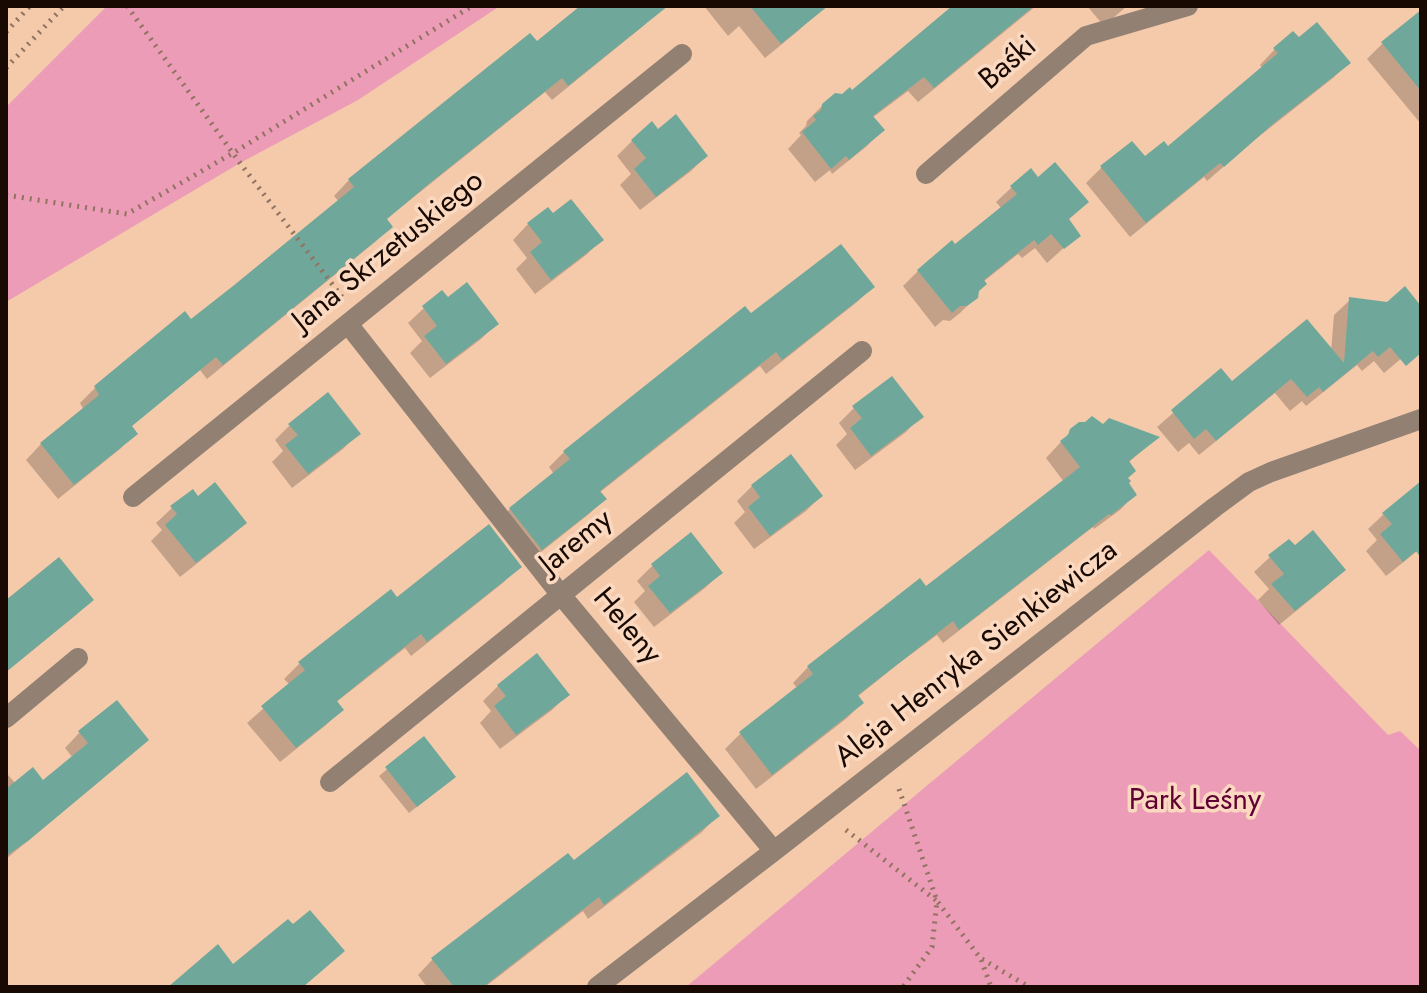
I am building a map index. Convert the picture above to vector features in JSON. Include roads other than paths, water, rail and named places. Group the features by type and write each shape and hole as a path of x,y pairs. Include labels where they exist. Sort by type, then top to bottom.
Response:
{"street":[{"name":"Baśki","path":"926,174 1086,36 1188,6"},
{"name":"Jana Skrzetuskiego","path":"133,497 682,54"},
{"name":"Heleny","path":"348,324 561,595 774,851"},
{"name":"Jaremy","path":"330,782 862,351"},
{"name":"Aleja Henryka Sienkiewicza","path":"597,987 1249,482 1421,419"},
{"path":"6,718 78,658"}],"park label":[{"name":"Park Leśny","path":"1195,802"}]}
